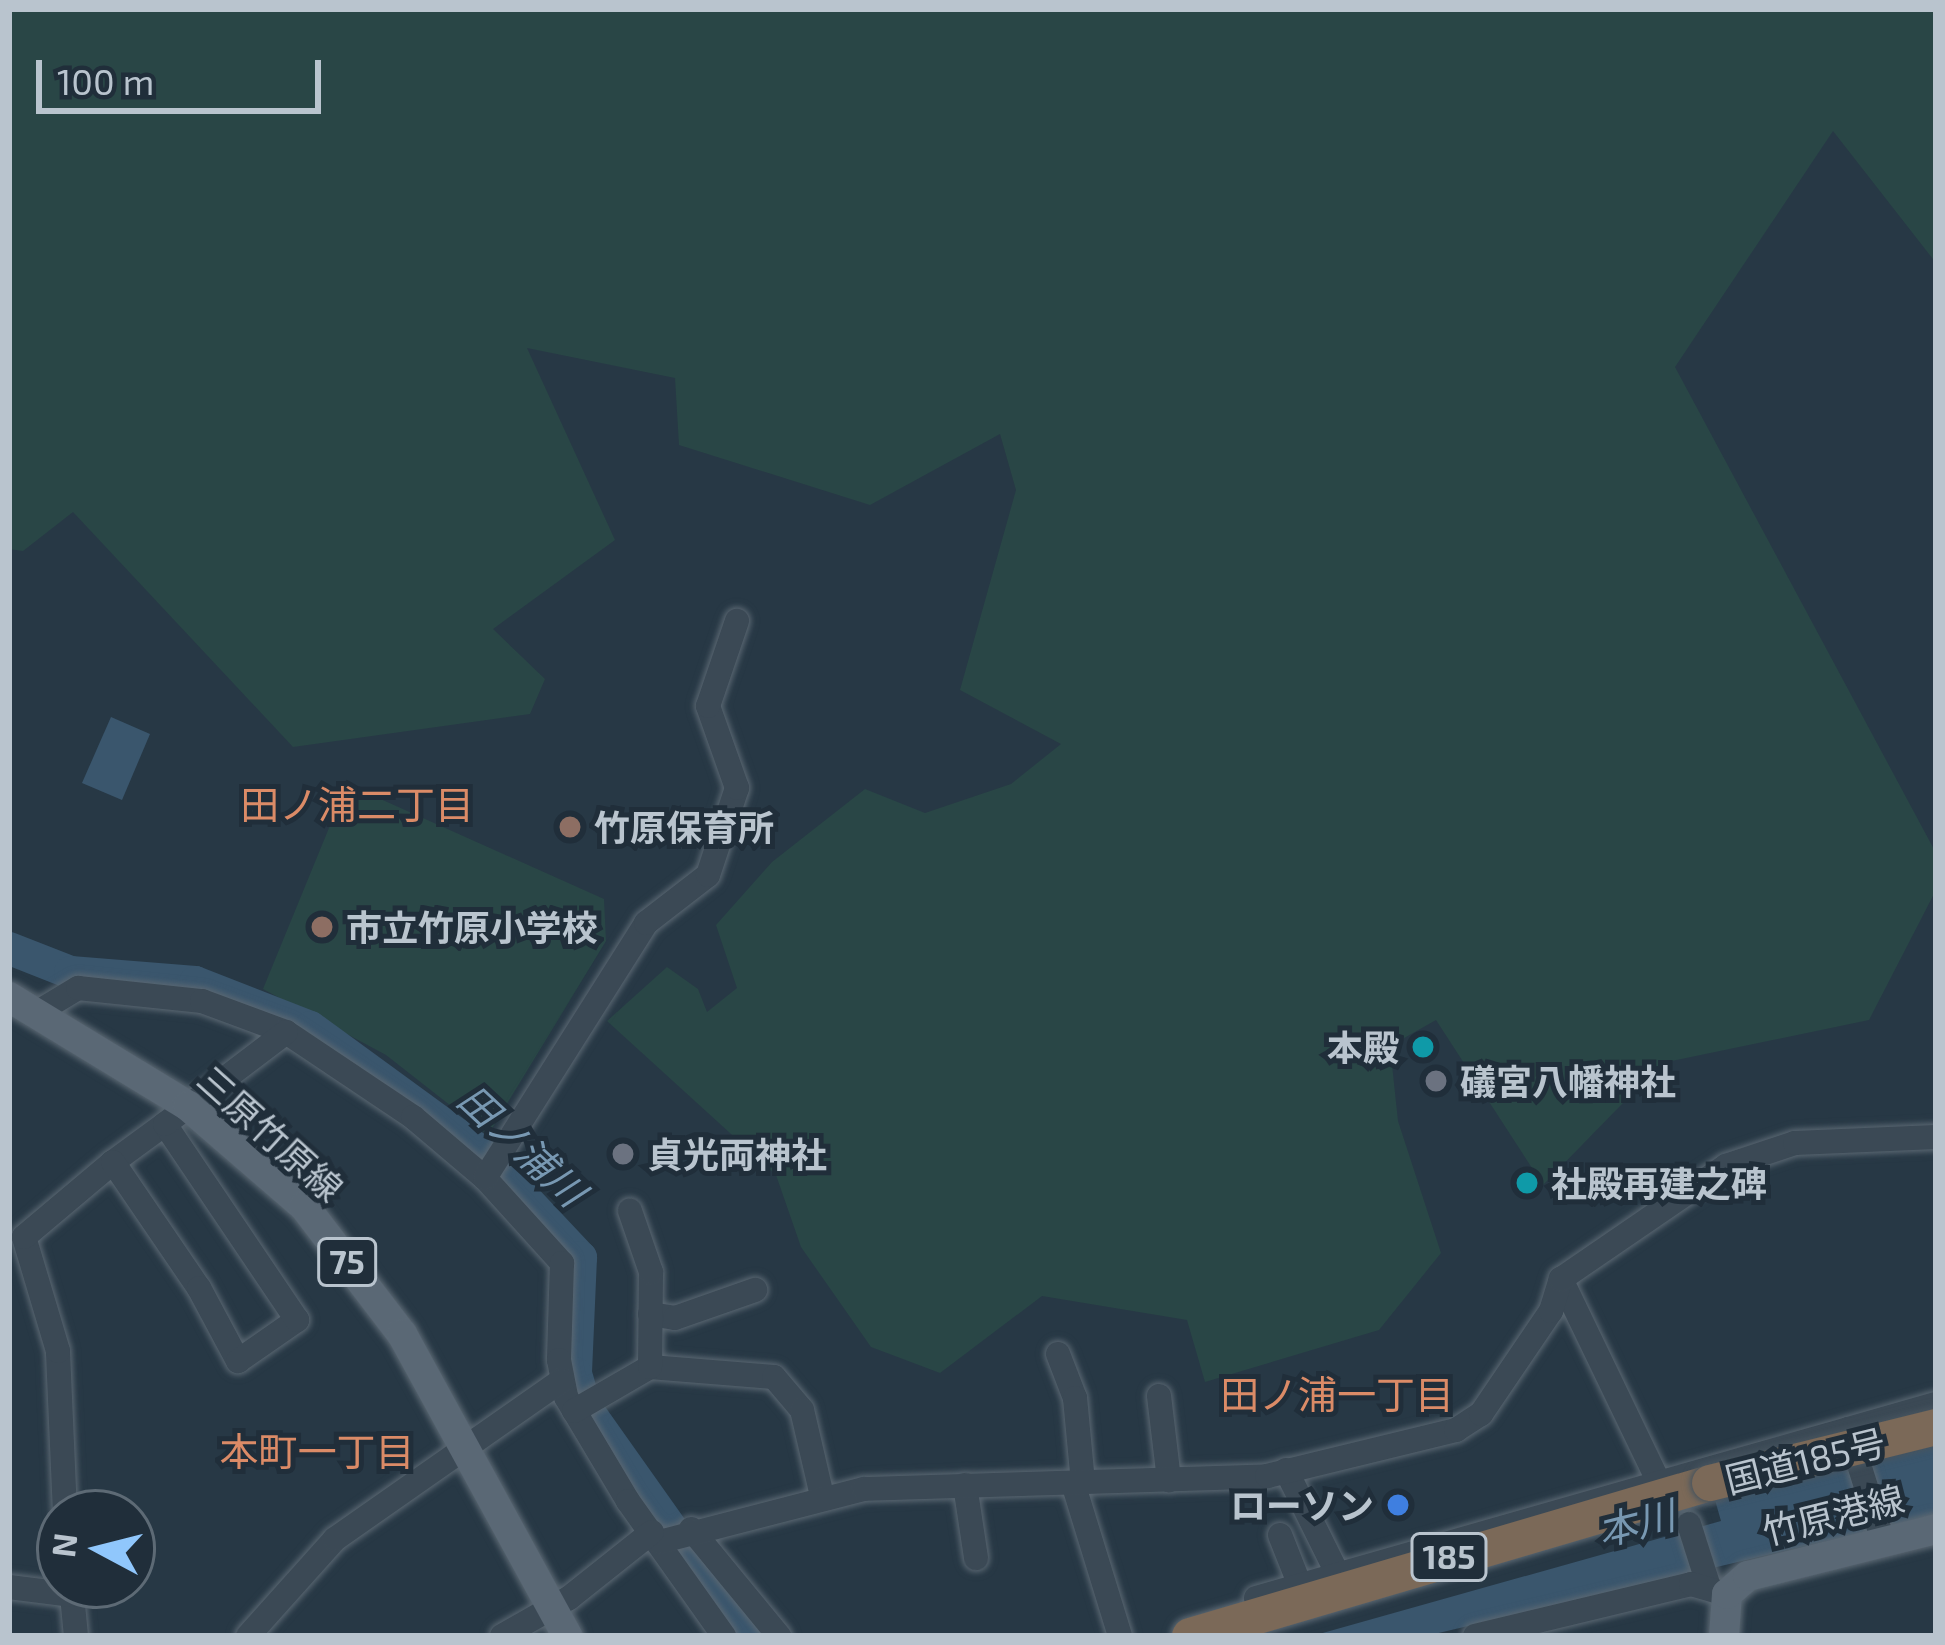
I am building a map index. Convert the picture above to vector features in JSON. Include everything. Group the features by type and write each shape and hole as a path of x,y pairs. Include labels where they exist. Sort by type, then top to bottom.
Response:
{"highway":[{"name":"国道185号","path":"1190,1636 1253,1622 1344,1587 1688,1498 1936,1427"},
{"name":"国道185号","path":"1344,1587 1688,1498 1936,1450"}],"main road":[{"name":"三原竹原線","path":"9,997 38,1012 304,1206 401,1334 567,1636"},
{"name":"竹原港線","path":"1714,1584 1881,1535 1936,1529"},
{"path":"1714,1584 1724,1636"}],"street":[{"path":"491,1169 646,923 708,875 736,788 708,706 737,621"},
{"path":"38,1012 78,988 202,1000 286,1032 491,1169 562,1262 562,1381 574,1411 669,1535 724,1636"},
{"path":"64,1489 58,1351 24,1237 113,1162 286,1032"},
{"path":"113,1162 199,1288 238,1361 296,1320 177,1115"},
{"path":"502,1636 669,1535 822,1496 1286,1470 1456,1430 1481,1414 1551,1311 1561,1279 1753,1152 1935,1134"},
{"path":"630,1211 651,1272 650,1367"},
{"path":"1475,1636 1578,1626 1690,1584 1714,1584 1688,1498 1561,1279"},
{"path":"650,1315 675,1318 754,1290"},
{"path":"1058,1354 1075,1398 1078,1483 1120,1636"},
{"path":"574,1411 650,1367 774,1377 802,1410 822,1496"},
{"path":"248,1636 335,1539 463,1444 562,1381"},
{"path":"1159,1396 1169,1480"},
{"path":"1688,1498 1936,1404"},
{"path":"1850,1433 1881,1535"},
{"path":"1286,1470 1344,1587"},
{"path":"965,1485 976,1558"},
{"path":"669,1535 779,1636"},
{"path":"1280,1535 1299,1583"},
{"path":"1253,1622 1299,1583 1344,1587"}],"green space":[{"path":"9,9 1936,9 1936,263 1833,131 1675,367 1936,853 1936,890 1869,1020 1662,1063 1543,1185 1436,1020 1390,1046 1398,1121 1441,1253 1379,1330 1205,1382 1187,1320 1042,1296 940,1373 871,1347 801,1247 776,1175 607,1021 667,967 698,989 707,1012 737,988 716,925 772,862 865,789 925,813 1011,784 1061,744 960,690 1016,490 1000,434 870,505 679,445 675,378 527,348 615,540 493,629 545,679 530,714 293,747 73,512 23,551 9,549"},
{"path":"347,784 604,899 606,941 488,1135 386,1055 263,989"}],"water":[{"path":"111,717 150,734 122,800 82,783"},
{"path":"1936,1416 1936,1515 1426,1636 1312,1636 1721,1521 1707,1472"}],"waterway":[{"name":"田ノ浦川","path":"9,948 70,972 195,982 310,1027 480,1151 580,1257 575,1373 585,1407 747,1636"}],"place":[{"name":"竹原保育所","path":"570,827"},
{"name":"市立竹原小学校","path":"322,927"},
{"name":"本殿","path":"1423,1047"},
{"name":"礒宮八幡神社","path":"1436,1081"},
{"name":"貞光両神社","path":"623,1154"},
{"name":"社殿再建之碑","path":"1527,1183"},
{"name":"ローソン","path":"1398,1505"}],"district":[{"name":"田ノ浦二丁目","path":"357,804"},
{"name":"田ノ浦一丁目","path":"1337,1394"},
{"name":"本町一丁目","path":"317,1451"}],"water label":[{"name":"本川","path":"1636,1523"}]}
